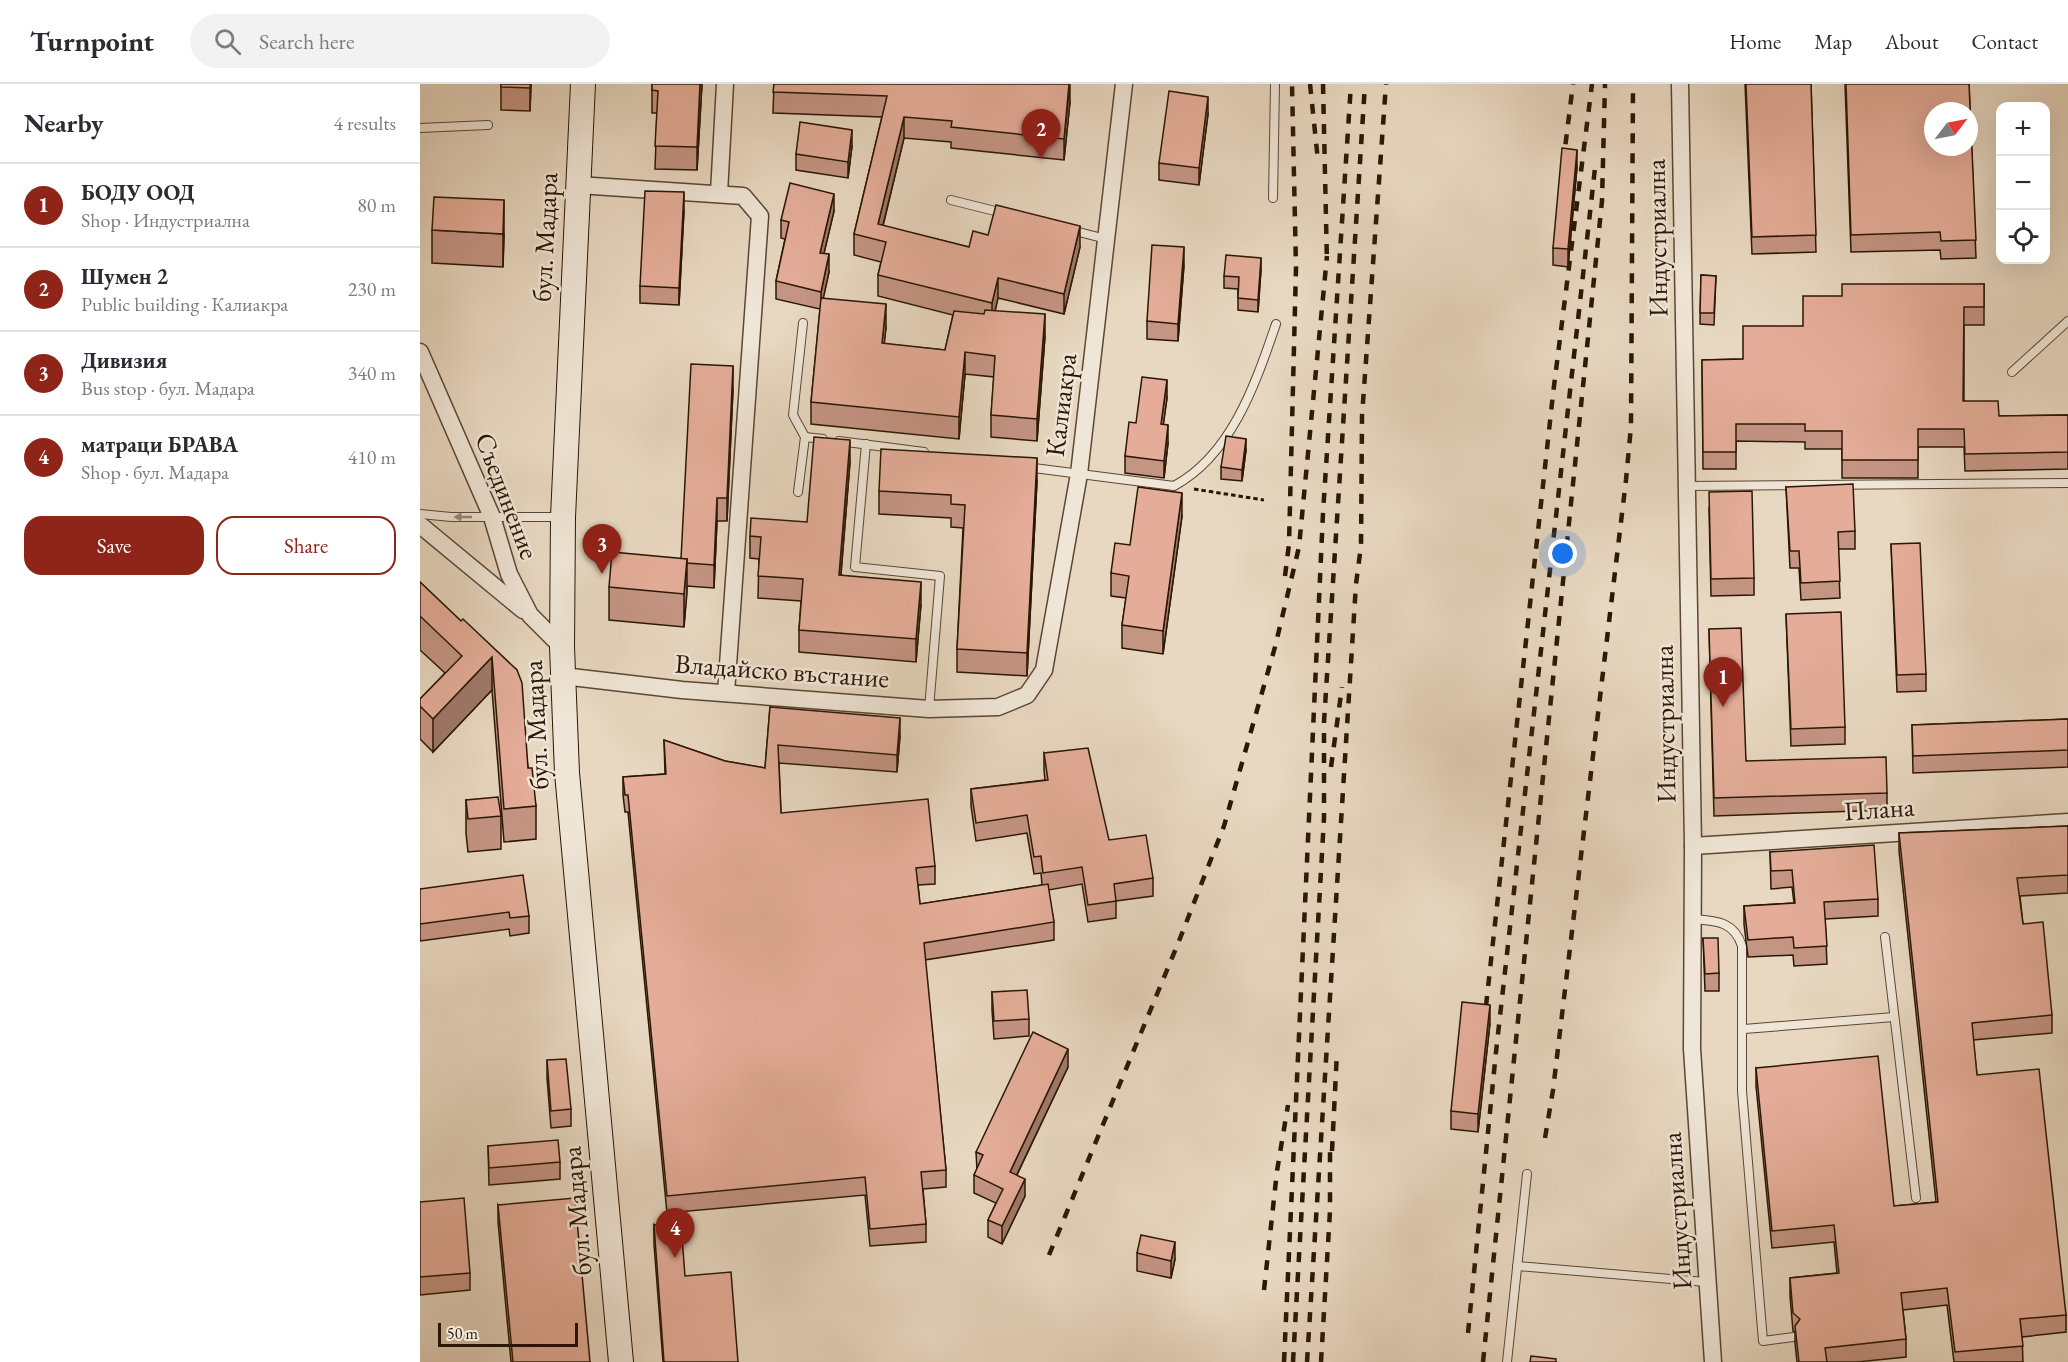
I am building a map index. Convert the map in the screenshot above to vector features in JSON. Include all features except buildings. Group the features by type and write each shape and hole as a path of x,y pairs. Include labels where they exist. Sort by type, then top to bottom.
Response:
{"main road":[{"name":"бул. Мадара","path":"583,84 563,517 562,647 567,773 621,1362"}],"street":[{"path":"719,193 725,84"},
{"name":"Калиакра","path":"998,707 1027,695 1044,670 1079,474 1124,84"},
{"name":"Индустриална","path":"1680,84 1693,846 1692,1049 1713,1362"},
{"path":"578,185 743,196 760,216 726,693"},
{"name":"Съединение","path":"420,352 492,517 508,574 530,615 562,647"},
{"path":"420,525 530,615"},
{"name":"Владайско въстание","path":"563,676 726,693 929,709 998,707"},
{"name":"Плана","path":"1693,846 2068,822"}],"lane":[{"path":"1273,198 1275,84"},
{"path":"420,128 488,125"},
{"path":"951,200 1018,217"},
{"path":"1062,228 1106,239"},
{"path":"2012,372 2068,321"},
{"path":"798,492 805,437 793,415 803,323"},
{"path":"1020,466 1174,486 1198,469 1229,432 1256,382 1276,324"},
{"path":"805,437 937,454"},
{"path":"866,444 855,567 940,576 929,709"},
{"path":"1687,486 2068,483"},
{"path":"420,514 563,517"},
{"path":"1693,919 1727,925 1739,938 1742,946 1744,1029 1742,1091 1763,1341 1794,1337"},
{"path":"1885,937 1916,1198"},
{"path":"1744,1029 1894,1017"},
{"path":"1507,1362 1527,1174"},
{"path":"1517,1266 1706,1282"}],"path":[{"path":"1174,486 1264,500"}],"railway":[{"path":"1285,576 1289,544 1296,268 1292,84"},
{"path":"1310,84 1318,161"},
{"path":"1323,84 1327,264"},
{"path":"1284,1362 1323,513 1351,84"},
{"path":"1293,1362 1324,818 1324,722 1365,84"},
{"path":"1307,1362 1356,584 1361,546 1362,416 1386,84"},
{"path":"1563,164 1573,84"},
{"path":"1486,1006 1553,394 1592,84"},
{"path":"1483,1362 1602,201 1605,84"},
{"path":"1545,1138 1553,1090 1631,426 1633,84"},
{"path":"1468,1333 1496,1052 1595,168"},
{"path":"1049,1255 1224,826 1275,647 1299,547 1327,256"},
{"path":"1331,767 1342,687"},
{"path":"1332,1151 1337,1052"},
{"path":"1264,1290 1277,1171 1288,1105"},
{"path":"1321,1362 1330,1211 1330,1144"}],"place":[{"name":"Шумен 2","path":"1041,159"},
{"name":"Дивизия","path":"602,574"},
{"name":"БОДУ ООД","path":"1723,707"},
{"name":"матраци БРАВА","path":"675,1258"}]}
